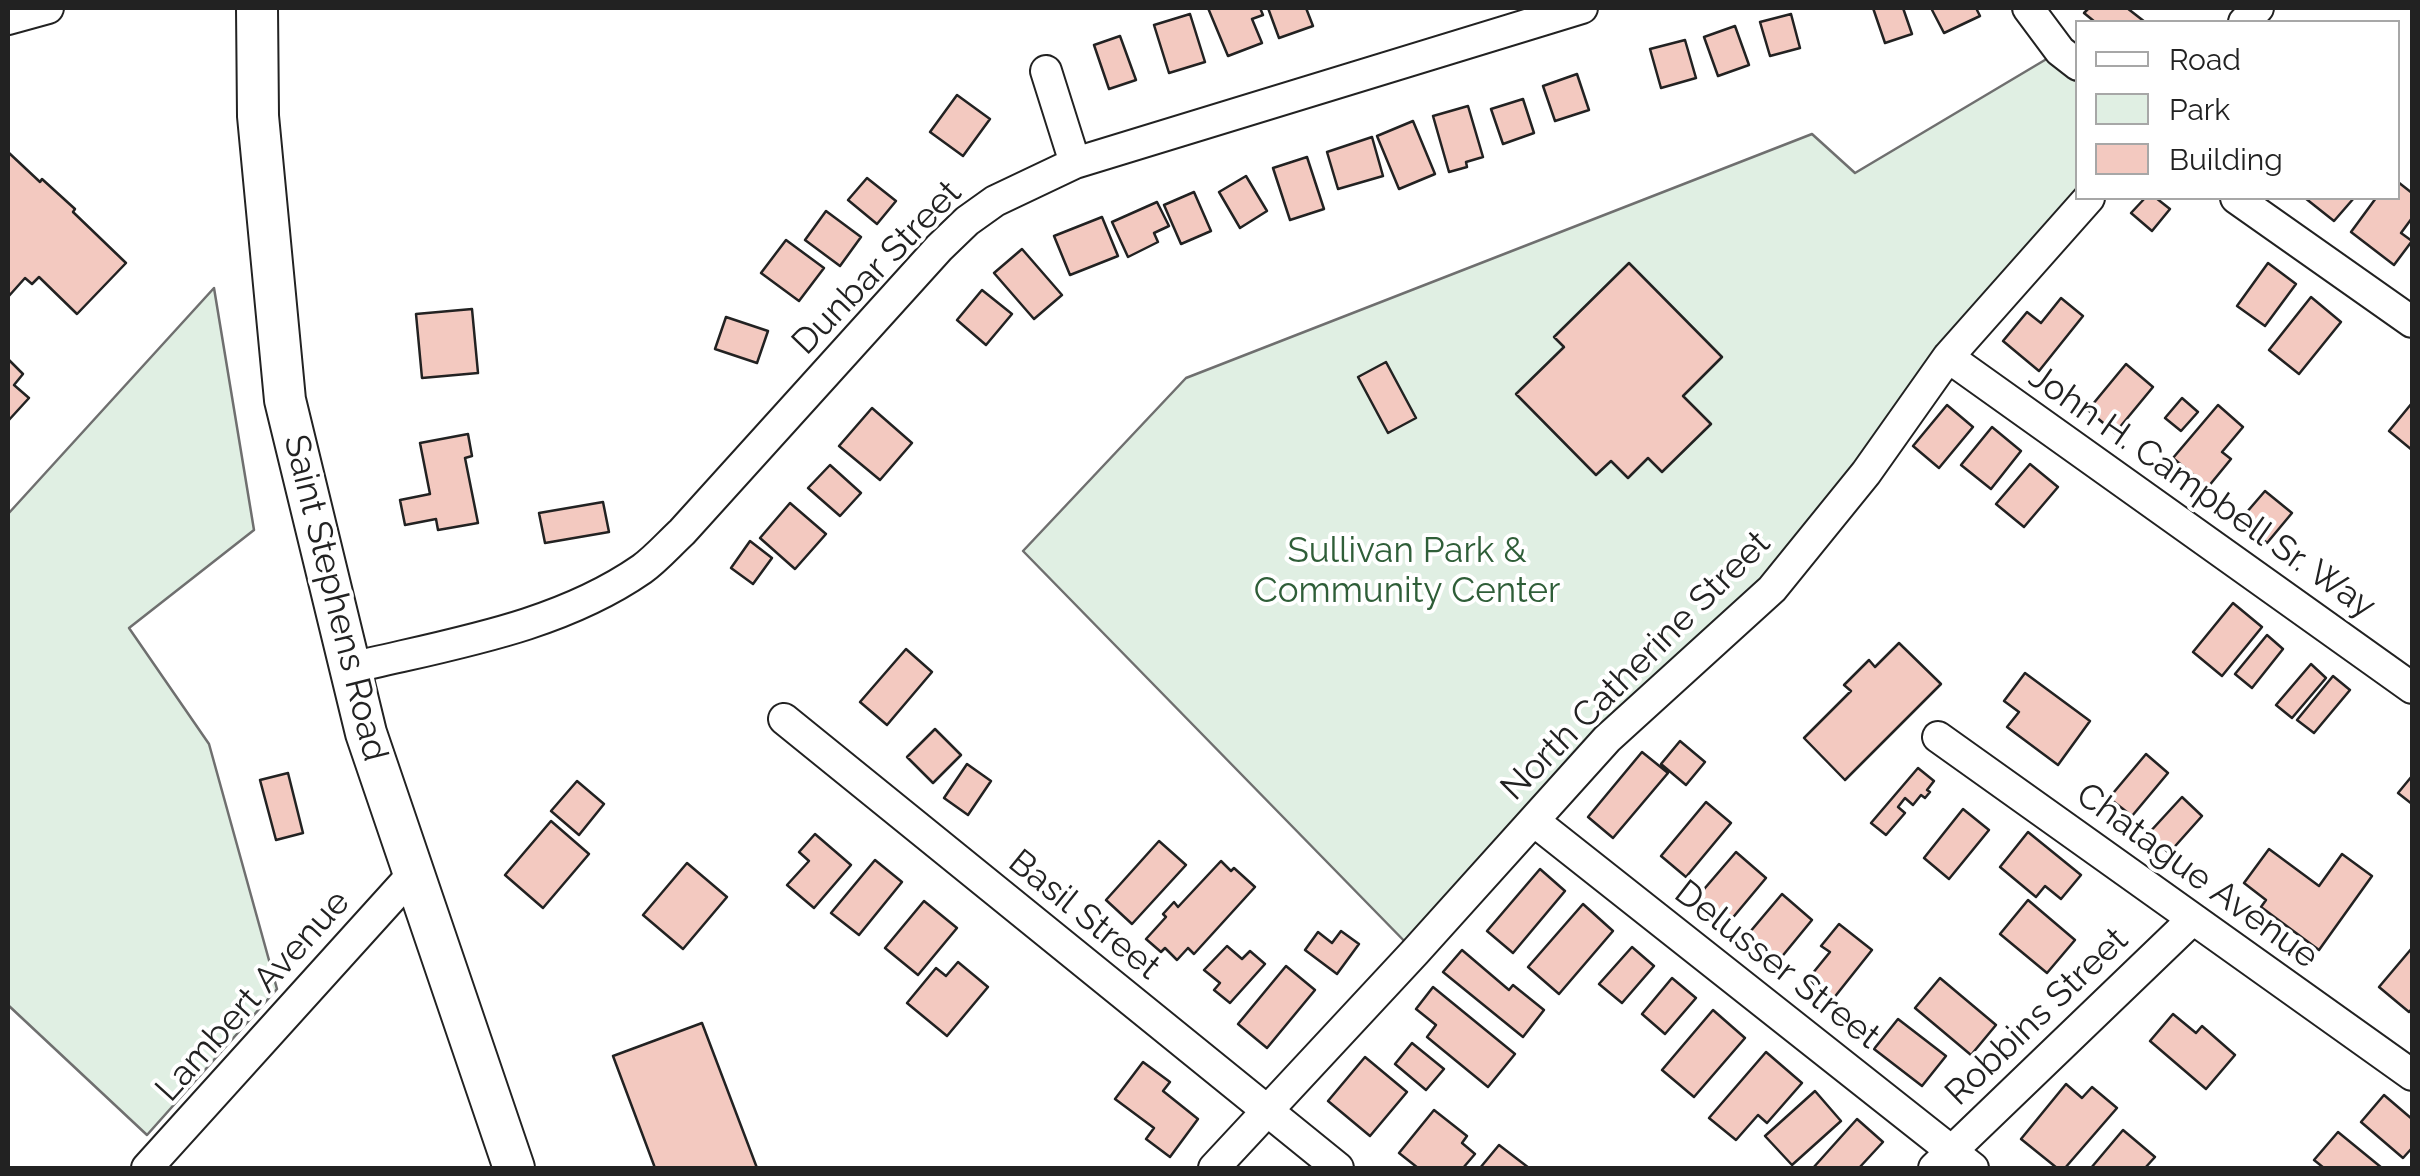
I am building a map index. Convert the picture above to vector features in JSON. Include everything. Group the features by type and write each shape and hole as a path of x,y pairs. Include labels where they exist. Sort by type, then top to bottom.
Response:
{"main road":[{"name":"Saint Stephens Road","path":"257,8 258,116 286,400 366,733 514,1168"}],"street":[{"path":"8,19 48,8"},
{"name":"Dunbar Street","path":"351,668 534,623 644,568 682,532 938,248 995,200 1075,163 1582,8"},
{"path":"2028,8 2060,51 2075,63"},
{"path":"1046,71 1075,163"},
{"name":"North Catherine Street","path":"1214,1168 1607,739 1772,589 1866,473 1948,357 2086,200"},
{"path":"2239,200 2412,322"},
{"name":"John H. Campbell Sr. Way","path":"1948,357 2412,688"},
{"name":"Basil Street","path":"784,719 1338,1168"},
{"name":"Chatague Avenue","path":"1938,737 2412,1075"},
{"name":"Delusser Street","path":"1534,821 1953,1163"},
{"name":"Lambert Avenue","path":"148,1168 413,874"},
{"name":"Robbins Street","path":"1953,1163 2193,920"}],"green space":[{"name":"Sullivan Park & Community Center","path":"2060,51 2075,63 2076,200 1866,473 1415,952 1023,551 1186,378 1812,134 1855,173"},
{"path":"214,288 254,530 129,628 209,744 277,989 147,1135 8,1005 8,514"}],"building":[{"path":"1208,8 1260,8 1263,15 1252,19 1262,43 1228,56"},
{"path":"1268,8 1306,8 1313,26 1279,38"},
{"path":"1873,8 1903,8 1912,34 1885,43"},
{"path":"1931,8 1976,8 1980,16 1944,33"},
{"path":"2089,8 2127,8 2142,20 2093,20 2084,13"},
{"path":"1190,14 1205,62 1169,73 1154,25"},
{"path":"1791,14 1800,48 1770,56 1760,22"},
{"path":"1735,26 1749,65 1718,76 1704,37"},
{"path":"1120,36 1136,80 1109,89 1094,45"},
{"path":"1685,40 1696,78 1661,88 1650,49"},
{"path":"1577,74 1589,110 1555,121 1543,86"},
{"path":"957,95 990,119 963,156 930,132"},
{"path":"1523,99 1534,133 1503,144 1491,109"},
{"path":"1468,106 1483,157 1449,172 1433,116"},
{"path":"1413,121 1435,174 1399,189 1377,136"},
{"path":"1372,137 1383,176 1338,189 1327,152"},
{"path":"8,152 75,209 73,212 126,263 77,314 39,277 32,284 25,278 8,297"},
{"path":"1307,157 1324,209 1290,220 1273,168"},
{"path":"1246,176 1267,211 1240,228 1219,192"},
{"path":"867,178 896,201 877,224 848,200"},
{"path":"2400,184 2412,193 2412,218 2401,233 2412,241 2394,265 2351,232 2375,200 2400,200"},
{"path":"1194,192 1211,231 1181,244 1164,205"},
{"path":"2143,200 2159,200 2170,209 2152,231 2131,213"},
{"path":"2308,200 2352,200 2334,221"},
{"path":"1157,202 1169,226 1154,233 1158,242 1128,257 1112,222"},
{"path":"826,211 861,237 840,266 805,240"},
{"path":"1102,217 1118,256 1070,275 1054,236"},
{"path":"786,240 824,268 799,301 761,273"},
{"path":"1022,249 1062,295 1034,319 994,273"},
{"path":"1629,263 1722,357 1683,396 1711,424 1662,472 1648,458 1628,478 1611,461 1596,475 1516,394 1564,347 1554,337"},
{"path":"2268,263 2296,284 2265,326 2237,306"},
{"path":"982,290 1012,314 986,345 957,320"},
{"path":"2311,297 2341,322 2299,374 2269,350"},
{"path":"2061,298 2083,316 2039,371 2003,341 2027,312 2041,323"},
{"path":"472,309 478,373 422,378 416,314"},
{"path":"726,317 768,331 757,363 715,349"},
{"path":"8,359 23,374 14,385 29,398 8,421"},
{"path":"1386,362 1416,418 1388,433 1358,377"},
{"path":"2126,364 2153,387 2115,433 2088,410"},
{"path":"2182,398 2198,412 2181,431 2165,418"},
{"path":"2412,403 2412,450 2389,431"},
{"path":"1947,405 1973,427 1939,468 1913,446"},
{"path":"2218,405 2243,427 2222,452 2231,459 2208,487 2173,458"},
{"path":"872,408 912,443 880,480 839,446"},
{"path":"1992,427 2021,451 1991,489 1961,465"},
{"path":"468,434 472,456 465,458 478,523 438,530 436,519 405,525 400,500 430,494 420,443"},
{"path":"2030,464 2058,487 2024,527 1996,504"},
{"path":"830,465 861,493 840,516 808,488"},
{"path":"2265,491 2292,513 2267,543 2240,520"},
{"path":"603,502 609,532 545,543 539,513"},
{"path":"790,503 826,534 795,569 760,538"},
{"path":"750,541 772,558 753,584 731,568"},
{"path":"2233,603 2262,627 2222,676 2193,652"},
{"path":"2267,635 2283,649 2252,688 2235,674"},
{"path":"1899,643 1941,684 1845,780 1804,738 1851,691 1844,685 1869,660 1875,667"},
{"path":"906,649 932,672 887,725 860,702"},
{"path":"2311,664 2326,678 2292,718 2276,705"},
{"path":"2025,673 2090,721 2058,765 2007,727 2019,712 2004,701"},
{"path":"2333,676 2350,690 2314,733 2297,720"},
{"path":"935,729 961,755 933,783 907,757"},
{"path":"1680,741 1705,762 1686,785 1661,764"},
{"path":"1642,752 1668,773 1613,838 1588,817"},
{"path":"2146,754 2168,773 2132,816 2109,798"},
{"path":"967,764 991,781 968,815 944,798"},
{"path":"1918,768 1934,781 1927,790 1930,792 1925,798 1921,795 1913,805 1905,798 1898,807 1905,813 1886,835 1871,823"},
{"path":"288,773 303,833 276,840 260,780"},
{"path":"2412,776 2412,804 2398,793"},
{"path":"577,781 604,804 579,835 551,811"},
{"path":"2182,797 2202,816 2169,853 2148,834"},
{"path":"1706,802 1731,823 1686,877 1661,856"},
{"path":"1963,809 1989,830 1949,879 1924,858"},
{"path":"551,821 589,854 543,908 505,875"},
{"path":"2028,832 2081,875 2061,899 2045,886 2036,897 2000,867"},
{"path":"815,834 851,865 814,908 787,885 809,861 799,852"},
{"path":"1159,841 1186,865 1132,924 1106,900"},
{"path":"2269,849 2319,886 2342,854 2372,876 2319,950 2261,907 2266,900 2244,883"},
{"path":"1736,852 1766,878 1730,921 1699,895"},
{"path":"875,860 902,882 859,935 831,913"},
{"path":"1221,861 1255,887 1194,954 1188,948 1177,960 1165,948 1161,952 1146,939 1174,902 1178,907"},
{"path":"687,863 727,897 683,949 643,915"},
{"path":"1540,869 1565,891 1513,953 1487,931"},
{"path":"1782,894 1812,920 1775,965 1744,939"},
{"path":"2028,900 2075,940 2047,973 2000,934"},
{"path":"924,901 957,928 918,975 885,948"},
{"path":"1583,904 1613,931 1559,994 1528,967"},
{"path":"1839,924 1872,950 1833,999 1808,979 1830,952 1821,946"},
{"path":"1341,931 1359,944 1337,974 1305,950 1318,932 1332,943"},
{"path":"1227,946 1242,959 1250,951 1265,964 1230,1003 1214,990 1220,983 1204,970"},
{"path":"1632,947 1654,966 1622,1003 1599,984"},
{"path":"2412,948 2412,1009 2409,1012 2379,987"},
{"path":"1462,950 1509,990 1513,985 1544,1010 1523,1037 1443,972"},
{"path":"958,962 988,987 947,1036 907,1003 936,968 946,976"},
{"path":"1286,966 1315,990 1267,1048 1238,1024"},
{"path":"1672,978 1696,998 1665,1034 1642,1014"},
{"path":"1940,978 1996,1025 1971,1055 1915,1008"},
{"path":"1433,987 1515,1054 1488,1087 1427,1037 1436,1025 1416,1009"},
{"path":"1713,1010 1745,1038 1694,1097 1662,1070"},
{"path":"2173,1014 2196,1033 2202,1026 2235,1055 2206,1089 2150,1041"},
{"path":"1898,1019 1946,1056 1922,1086 1874,1049"},
{"path":"702,1023 757,1168 655,1168 613,1056"},
{"path":"1412,1043 1444,1069 1426,1090 1395,1064"},
{"path":"1766,1052 1802,1083 1767,1123 1758,1115 1736,1140 1709,1118"},
{"path":"1365,1057 1407,1092 1370,1136 1328,1101"},
{"path":"1143,1062 1170,1082 1163,1091 1198,1119 1170,1157 1146,1139 1154,1128 1115,1099"},
{"path":"2066,1084 2082,1098 2092,1087 2117,1108 2065,1168 2057,1168 2021,1139"},
{"path":"1815,1091 1841,1121 1792,1165 1765,1136"},
{"path":"2384,1095 2412,1119 2412,1148 2403,1158 2361,1122"},
{"path":"1434,1110 1467,1136 1462,1143 1475,1154 1463,1168 1418,1168 1399,1153"},
{"path":"1857,1119 1883,1142 1859,1168 1813,1168"},
{"path":"2123,1130 2155,1157 2145,1168 2091,1168"},
{"path":"2338,1132 2382,1168 2324,1168 2314,1160"},
{"path":"1499,1145 1529,1168 1480,1168"}]}
